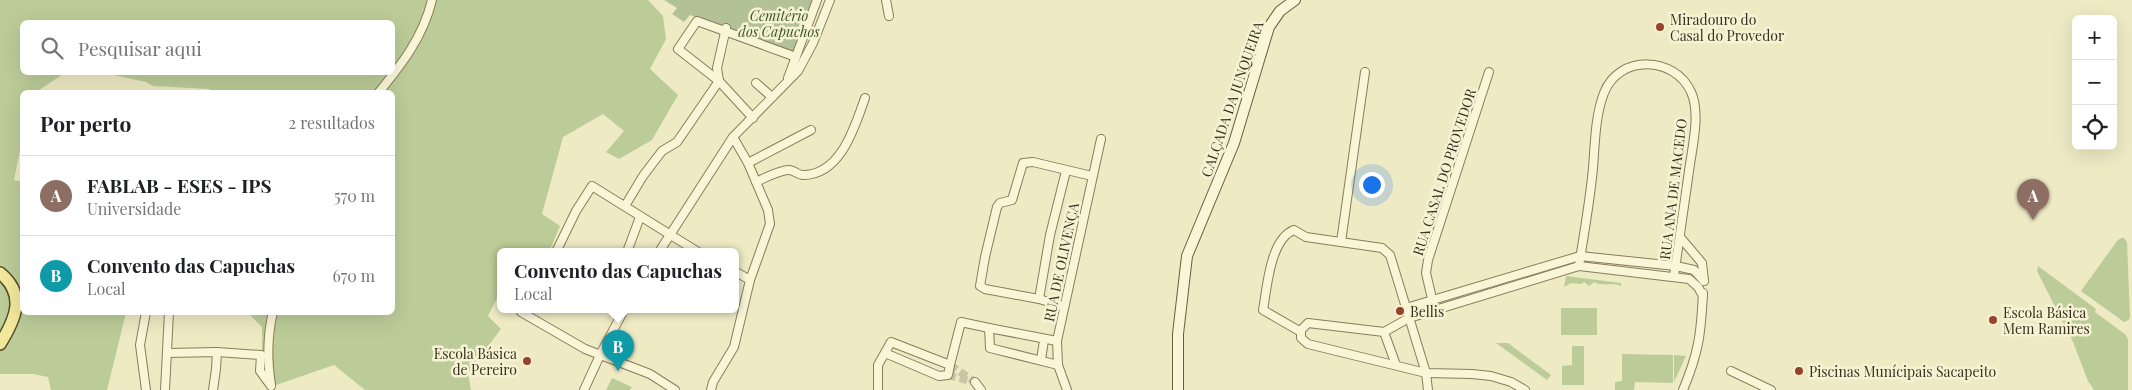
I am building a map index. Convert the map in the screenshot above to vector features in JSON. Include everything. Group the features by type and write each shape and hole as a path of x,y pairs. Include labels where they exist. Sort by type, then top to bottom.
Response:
{"main road":[{"path":"0,273 8,280 15,294 18,310 11,327 0,344"}],"street":[{"path":"395,71 413,48 427,19 432,0"},
{"path":"782,87 790,74 817,0"},
{"path":"662,248 733,137 798,71 813,43 830,0"},
{"path":"886,0 888,16"},
{"name":"CALÇADA DA JUNQUEIRA","path":"1178,390 1178,334 1187,256 1234,143 1269,27 1280,11 1295,0"},
{"path":"753,118 720,81 678,49 697,21 725,29 796,57"},
{"path":"625,206 643,176 662,151 677,142 720,81 717,68 725,29"},
{"name":"RUA ANA DE MACEDO","path":"1579,266 1589,201 1597,127 1604,93 1612,82 1628,68 1642,64 1658,64 1674,71 1687,84 1695,104 1693,138 1674,276"},
{"path":"1341,242 1364,72"},
{"name":"RUA CASAL DO PROVEDOR","path":"1434,310 1426,273 1428,260 1489,72"},
{"path":"381,90 392,75"},
{"path":"756,84 772,97"},
{"path":"756,182 786,170 803,175 828,166 850,141 865,98"},
{"path":"748,163 811,130"},
{"path":"711,390 713,382 734,347 750,280 770,224 768,210 748,163 733,137"},
{"name":"RUA DE OLIVENÇA","path":"1067,390 1058,364 1057,342 1063,306 1101,139"},
{"path":"1063,306 1039,299 985,290 980,286 984,257 997,207 1000,203 1012,200 1023,163 1033,162 1092,176"},
{"path":"1039,299 1050,235 1066,171"},
{"path":"558,248 576,211 592,186 690,248"},
{"path":"628,248 640,217"},
{"path":"1301,332 1263,310 1276,248 1289,232 1294,230 1306,237 1382,248 1390,255 1426,373 1428,390"},
{"path":"1680,237 1702,263 1704,280 1702,321 1697,354 1683,390"},
{"path":"1406,308 1580,256 1676,266 1694,270 1704,280"},
{"path":"1524,390 1511,382 1491,376 1426,373 1308,344 1301,338 1301,332 1304,325 1308,323 1384,332 1409,318 1579,266 1689,279 1698,287 1703,296"},
{"path":"739,274 750,280"},
{"path":"525,313 585,349 650,374 674,390"},
{"path":"587,388 621,313"},
{"path":"145,315 140,345 146,390"},
{"path":"165,390 169,315"},
{"path":"271,388 267,364 272,315"},
{"path":"885,353 939,376 948,375 961,322 1057,342"},
{"path":"989,328 990,348 1058,364"},
{"path":"1384,332 1396,365"},
{"path":"1041,360 1044,340"},
{"path":"878,390 878,365 891,342 950,365"},
{"path":"168,353 216,352 261,355 260,371 271,388"},
{"path":"213,390 216,352"},
{"path":"1731,371 1771,390"},
{"path":"975,382 981,390"}],"green space":[{"path":"0,0 648,0 663,16 666,39 650,69 678,95 652,140 619,159 606,152 624,131 603,114 563,137 542,214 560,226 551,248 497,248 497,298 488,316 501,329 468,373 471,390 365,390 334,365 276,385 257,373 262,349 262,327 250,315 395,315 395,90 210,90 153,86 146,82 113,75 395,75 395,20 20,20 20,75 62,75 39,90 20,90 20,150 14,180 20,182 20,315 126,315 107,390 51,390 48,377 33,374 0,374"},
{"name":"Cemitério dos Capuchos","path":"664,0 813,0 795,54 690,15 684,22 672,14 677,8"},
{"path":"2121,238 2124,238 2127,242 2130,316 2129,320 2124,322 2081,291"},
{"path":"2038,266 2096,309 2095,312 2126,335 2128,340 2128,390 2094,390 2088,381 2073,342 2037,271"},
{"path":"1566,276 1621,283 1621,286 1594,282 1589,286 1584,282 1581,284 1571,283 1564,287"},
{"path":"1561,308 1597,308 1597,335 1561,335"},
{"path":"1496,343 1508,343 1551,375 1547,380"},
{"path":"1572,346 1584,346 1584,385 1562,385 1562,366 1572,365"},
{"path":"1622,354 1673,355 1673,383 1635,382 1634,390 1615,390 1615,382 1622,381"},
{"path":"1674,355 1686,356 1674,382"},
{"path":"612,378 632,387 630,390 606,390"}],"tunnel":[{"path":"950,365 975,382"},
{"path":"948,375 970,381"}],"place":[{"name":"Miradouro do Casal do Provedor","path":"1660,27"},
{"name":"FABLAB - ESES - IPS","path":"2033,220"},
{"name":"Bellis","path":"1400,311"},
{"name":"Escola Básica Mem Ramires","path":"1993,320"},
{"name":"Escola Básica de Pereiro","path":"527,361"},
{"name":"Convento das Capuchas","path":"618,371"},
{"name":"Piscinas Munícipais Sacapeito","path":"1799,371"}]}
